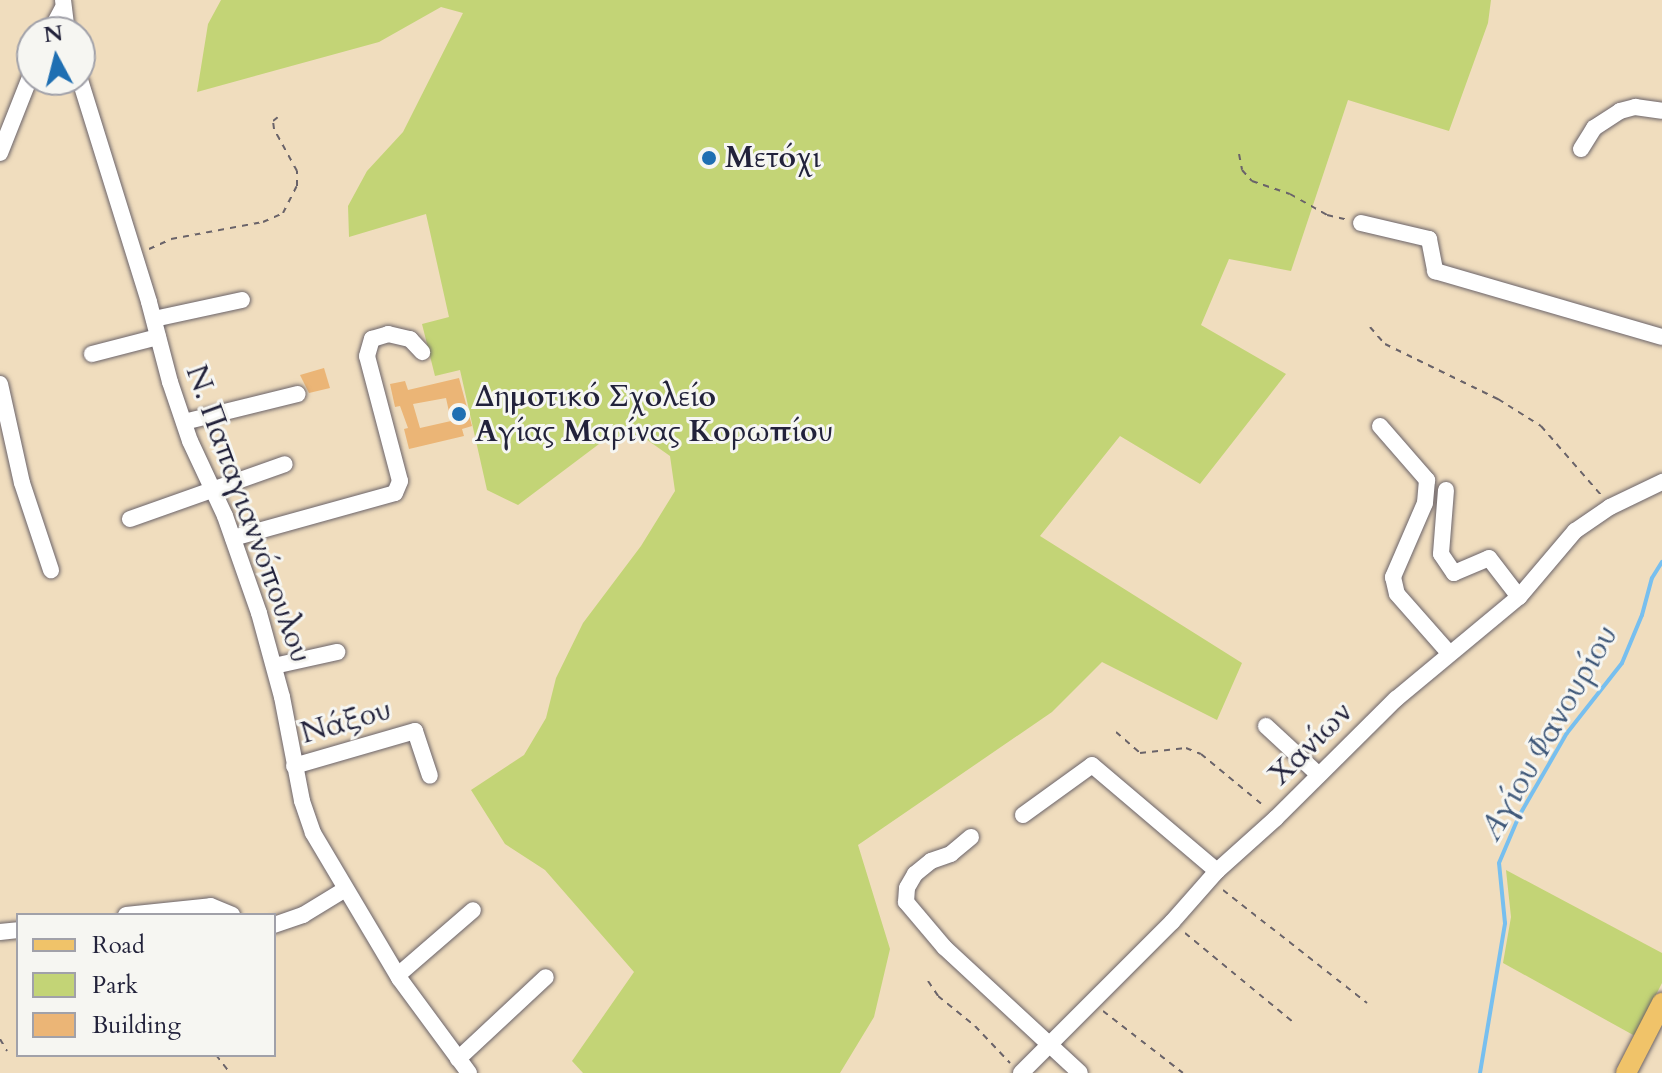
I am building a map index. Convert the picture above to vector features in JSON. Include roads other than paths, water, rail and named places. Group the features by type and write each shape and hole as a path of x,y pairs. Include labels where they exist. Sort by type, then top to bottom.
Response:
{"main road":[{"path":"1626,1073 1662,1003"}],"street":[{"path":"0,153 23,96"},
{"name":"Ν. Παπαγιαννόπουλου","path":"85,96 184,422 233,538 274,666 294,766 313,833 344,890 398,975 469,1073"},
{"path":"1581,149 1594,128 1620,111 1635,107 1662,111"},
{"path":"1361,223 1429,239 1435,271 1662,337"},
{"path":"154,319 242,300"},
{"path":"233,538 395,493 400,481 367,356 372,339 388,334 410,339 422,352"},
{"path":"92,354 158,337"},
{"path":"0,384 22,483 51,570"},
{"path":"184,422 298,394"},
{"path":"1380,426 1427,480 1425,503 1393,577 1397,594 1449,653"},
{"path":"130,519 285,464"},
{"name":"Χανίων","path":"1016,1069 1092,1003 1172,922 1213,875 1276,818 1396,699 1519,597 1575,531 1610,507 1662,482"},
{"path":"1446,490 1441,554 1454,573 1489,558 1519,597"},
{"path":"274,666 337,652"},
{"path":"1266,726 1319,775"},
{"name":"Νάξου","path":"294,766 415,731 430,776"},
{"path":"1023,815 1092,765 1213,875"},
{"path":"971,837 951,854 931,861 915,874 907,888 906,902 944,947 1080,1073"},
{"path":"276,924 303,915 344,890"},
{"path":"145,913 211,906 227,913"},
{"path":"398,975 473,910"},
{"path":"458,1059 546,977"}],"waterway":[{"name":"Αγίου Φανουρίου","path":"1480,1073 1505,923 1499,863 1519,816 1567,733 1622,663 1642,615 1652,578 1662,562"}],"place":[{"name":"Μετόχι","path":"709,158"},
{"name":"Δημοτικό Σχολείο Αγίας Μαρίνας Κορωπίου","path":"459,414"}]}
